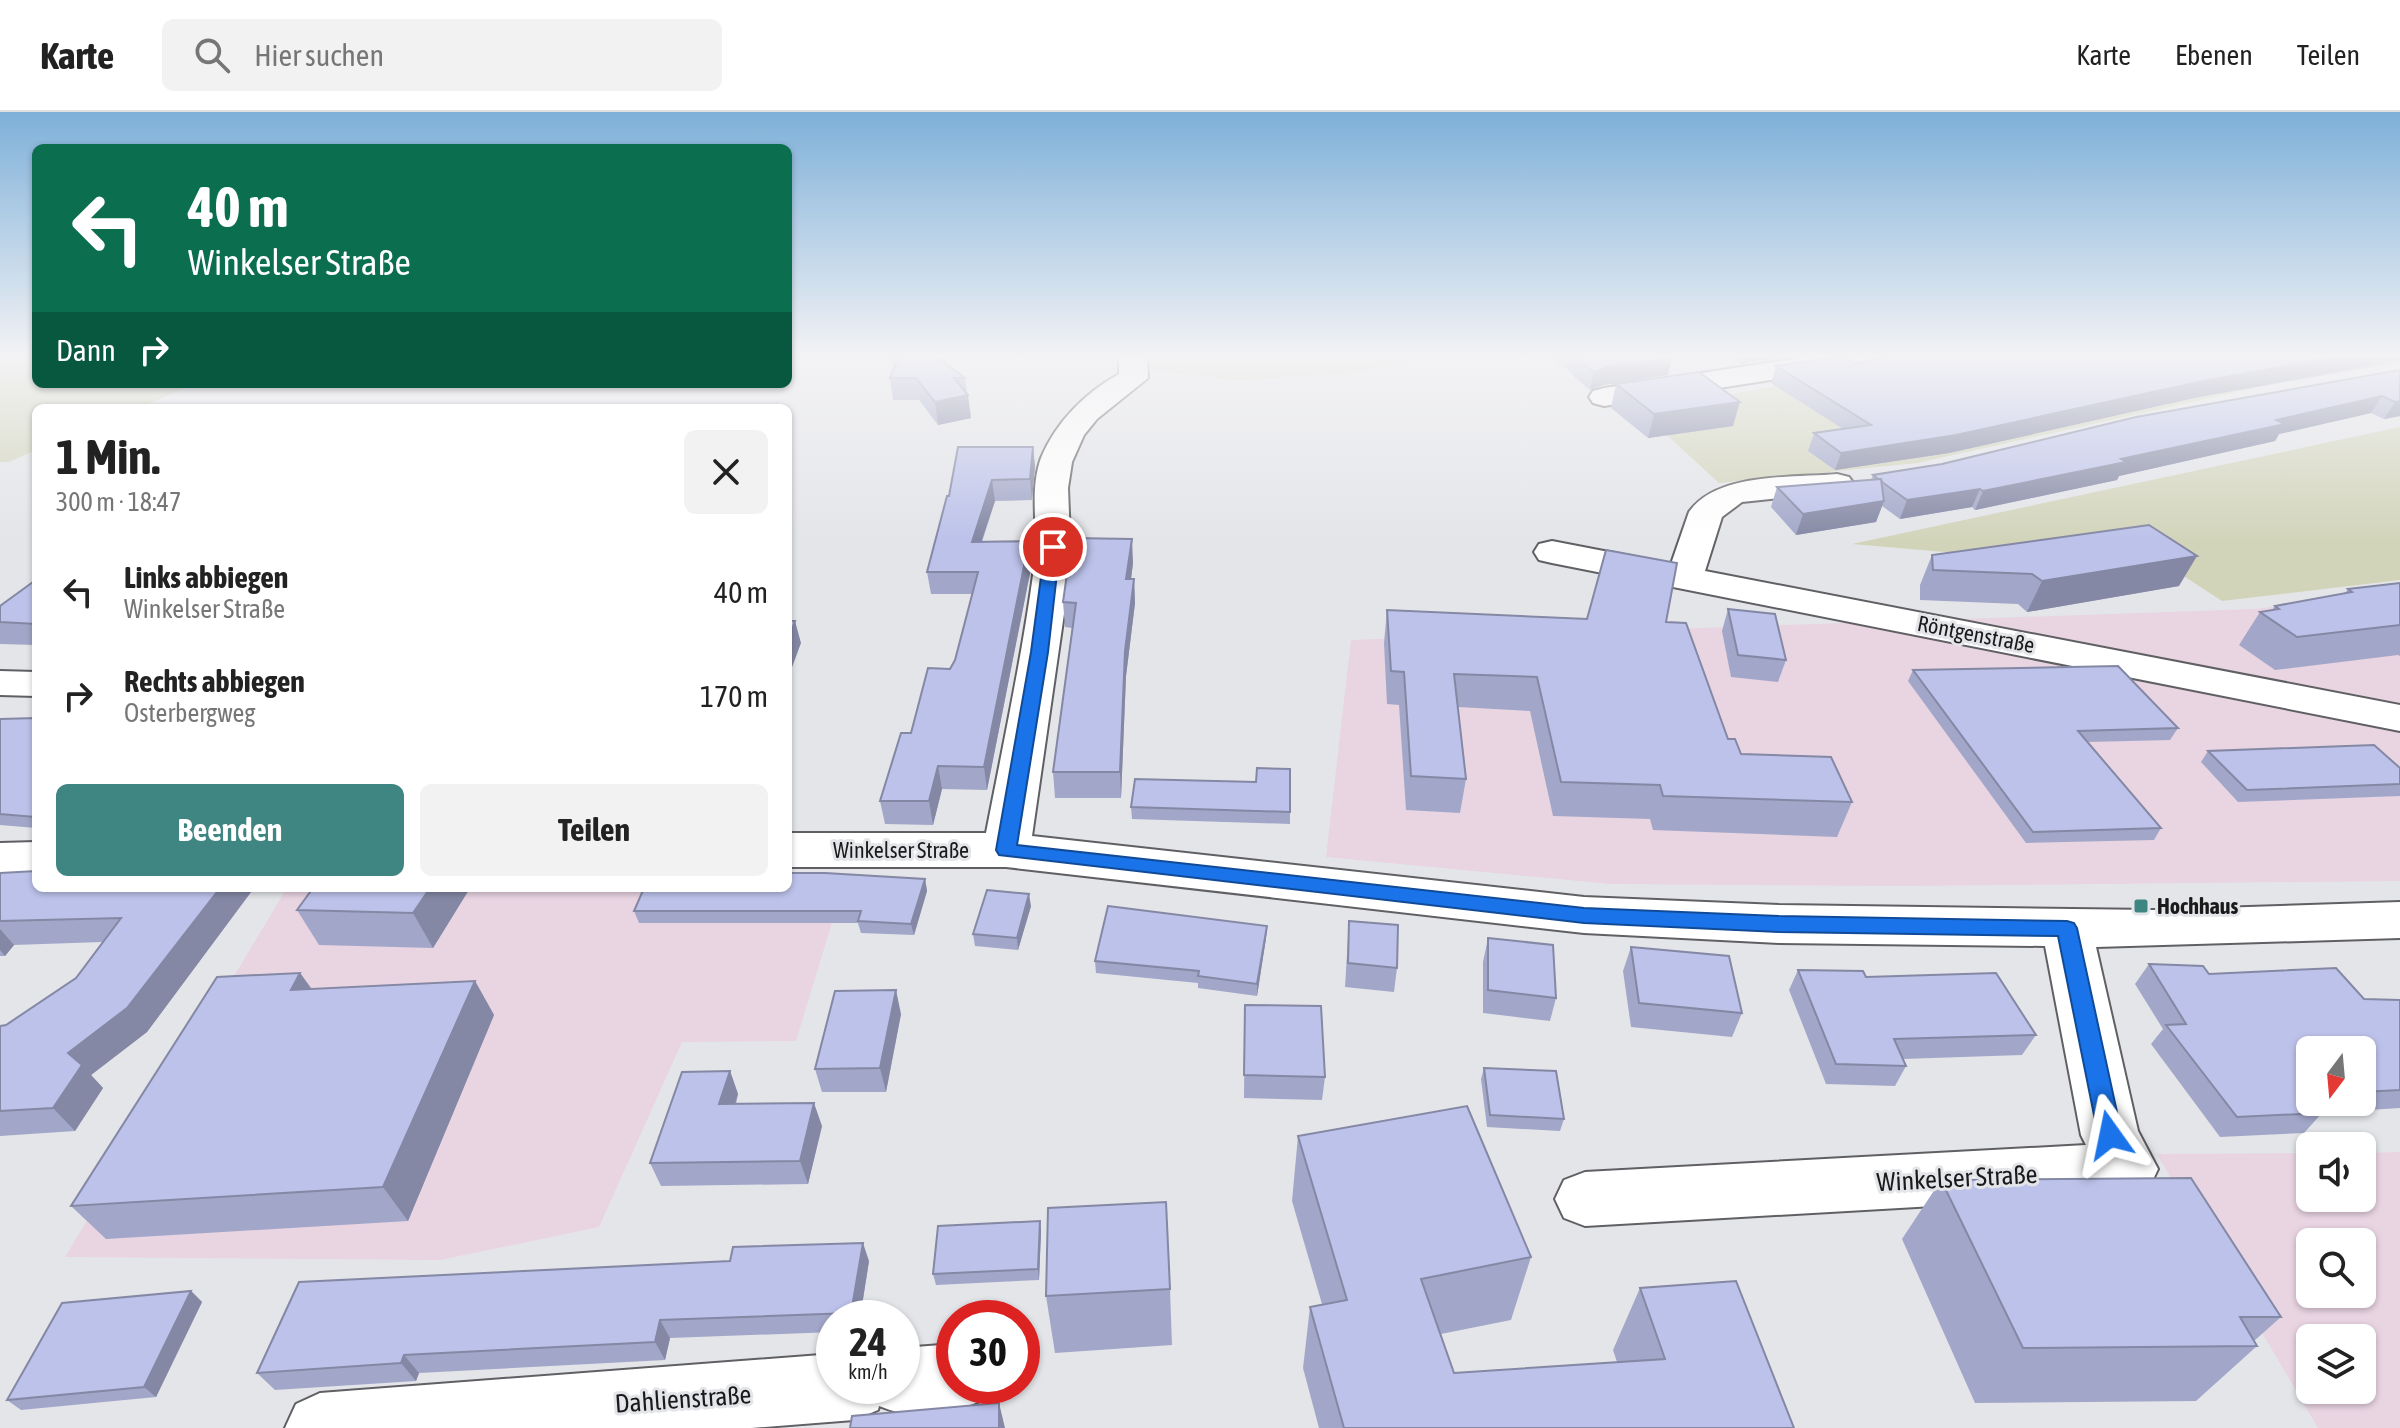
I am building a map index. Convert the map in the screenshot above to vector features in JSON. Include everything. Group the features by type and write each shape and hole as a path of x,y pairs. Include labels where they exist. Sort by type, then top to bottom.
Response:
{"street":[{"path":"1006,850 1053,561 1051,492 1057,461 1084,416"},
{"path":"1685,577 1706,512 1733,493 1873,480"},
{"name":"Röntgenstraße","path":"1552,552 2400,718"},
{"path":"0,683 32,684"},
{"name":"Winkelser Straße","path":"792,850 1006,850 1584,915 1779,924 2182,929 2400,920"},
{"path":"0,860 32,859"},
{"name":"Winkelser Straße","path":"1585,1199 2128,1169 2110,1135 2067,928"},
{"name":"Dahlienstraße","path":"320,1428 816,1389"}],"shaded area":[{"path":"2400,591 2400,881 1899,886 1611,884 1326,857 1351,640 2255,609"},
{"path":"792,872 847,873 796,1041 682,1042 599,1227 440,1260 65,1257 285,892 792,892"},
{"path":"2400,1152 2400,1428 2318,1428 2304,1404 2376,1404 2376,1324 2296,1324 2296,1391 2157,1154 2296,1153 2296,1212 2376,1212 2376,1153"}],"green space":[{"path":"0,416 32,416 32,452 9,462 0,462"},
{"path":"1646,416 2127,416 1917,463 1719,483"},
{"path":"2400,427 2400,580 2222,601 2133,543 2002,557 1852,544"}],"building":[{"path":"1857,416 2041,416 1956,435 1841,453 1814,433 1871,425"},
{"path":"2292,416 2276,420 2285,424 2121,459 2126,462 1983,491 1907,500 1873,475 1942,464 2136,417"},
{"path":"958,447 1033,447 1030,479 992,480 972,542 1029,541 984,767 938,766 929,801 880,801 901,733 911,733 928,668 950,669 955,660 978,572 927,572 949,496"},
{"path":"1881,479 1884,501 1803,514 1777,487"},
{"path":"2149,525 2197,556 2042,581 2032,574 1933,570 1932,555"},
{"path":"1072,538 1132,539 1126,579 1134,579 1125,651 1120,772 1053,772 1076,603 1063,602"},
{"path":"1606,550 1677,563 1666,622 1686,623 1728,739 1735,739 1741,754 1831,757 1852,802 1663,796 1660,785 1561,782 1537,677 1454,674 1466,779 1411,776 1404,672 1391,671 1387,610 1587,619"},
{"path":"32,583 32,624 0,622 0,606"},
{"path":"2400,583 2400,625 2297,637 2260,612 2279,609 2275,606 2352,592 2348,589"},
{"path":"1728,609 1775,614 1786,660 1738,655"},
{"path":"2118,666 2178,728 2078,731 2161,828 2033,832 1913,670"},
{"path":"32,718 32,817 0,814 0,719"},
{"path":"2374,745 2400,768 2400,784 2247,790 2208,751"},
{"path":"1257,768 1290,769 1290,812 1131,807 1135,779 1256,782"},
{"path":"32,871 32,892 217,892 127,1008 68,1053 82,1065 53,1108 0,1111 0,1026 76,978 121,918 0,921 0,873"},
{"path":"792,873 925,879 911,924 858,921 861,911 634,911 642,892 792,892"},
{"path":"987,890 1029,894 1017,938 973,934"},
{"path":"310,892 427,892 413,913 297,910"},
{"path":"1108,906 1267,926 1257,984 1198,976 1199,971 1095,961"},
{"path":"1349,921 1398,925 1397,968 1348,963"},
{"path":"1488,938 1553,945 1556,998 1488,990"},
{"path":"1631,947 1729,956 1742,1013 1639,1003"},
{"path":"2149,964 2203,966 2209,974 2336,968 2364,999 2400,1000 2400,1090 2376,1091 2376,1036 2296,1036 2296,1114 2237,1117 2166,1025 2186,1024"},
{"path":"1798,970 1863,971 1866,977 1996,973 2036,1035 1894,1039 1906,1066 1836,1064"},
{"path":"300,973 291,990 475,981 383,1187 71,1206 217,977"},
{"path":"896,990 880,1068 815,1069 835,991"},
{"path":"1245,1005 1321,1006 1325,1077 1244,1075"},
{"path":"1484,1068 1556,1071 1564,1119 1490,1115"},
{"path":"730,1071 719,1104 814,1103 800,1161 650,1163 682,1072"},
{"path":"1467,1106 1531,1257 1421,1279 1454,1373 1665,1359 1640,1288 1736,1281 1794,1428 1344,1428 1310,1307 1347,1300 1298,1136"},
{"path":"2191,1178 2281,1317 2240,1317 2257,1346 2023,1348 1941,1180"},
{"path":"1166,1202 1170,1289 1046,1296 1048,1208"},
{"path":"1040,1221 1038,1269 933,1274 938,1226"},
{"path":"863,1243 853,1300 816,1300 816,1314 660,1320 655,1342 404,1355 401,1363 257,1373 299,1282 730,1261 733,1247"},
{"path":"191,1291 144,1387 7,1400 62,1303"},
{"path":"999,1404 999,1428 850,1428 852,1416"}],"place":[{"name":"Hochhaus","path":"2141,906"}],"route":[{"path":"1053,547 1006,850 1584,915 1779,924 2067,928 2110,1135"}]}
